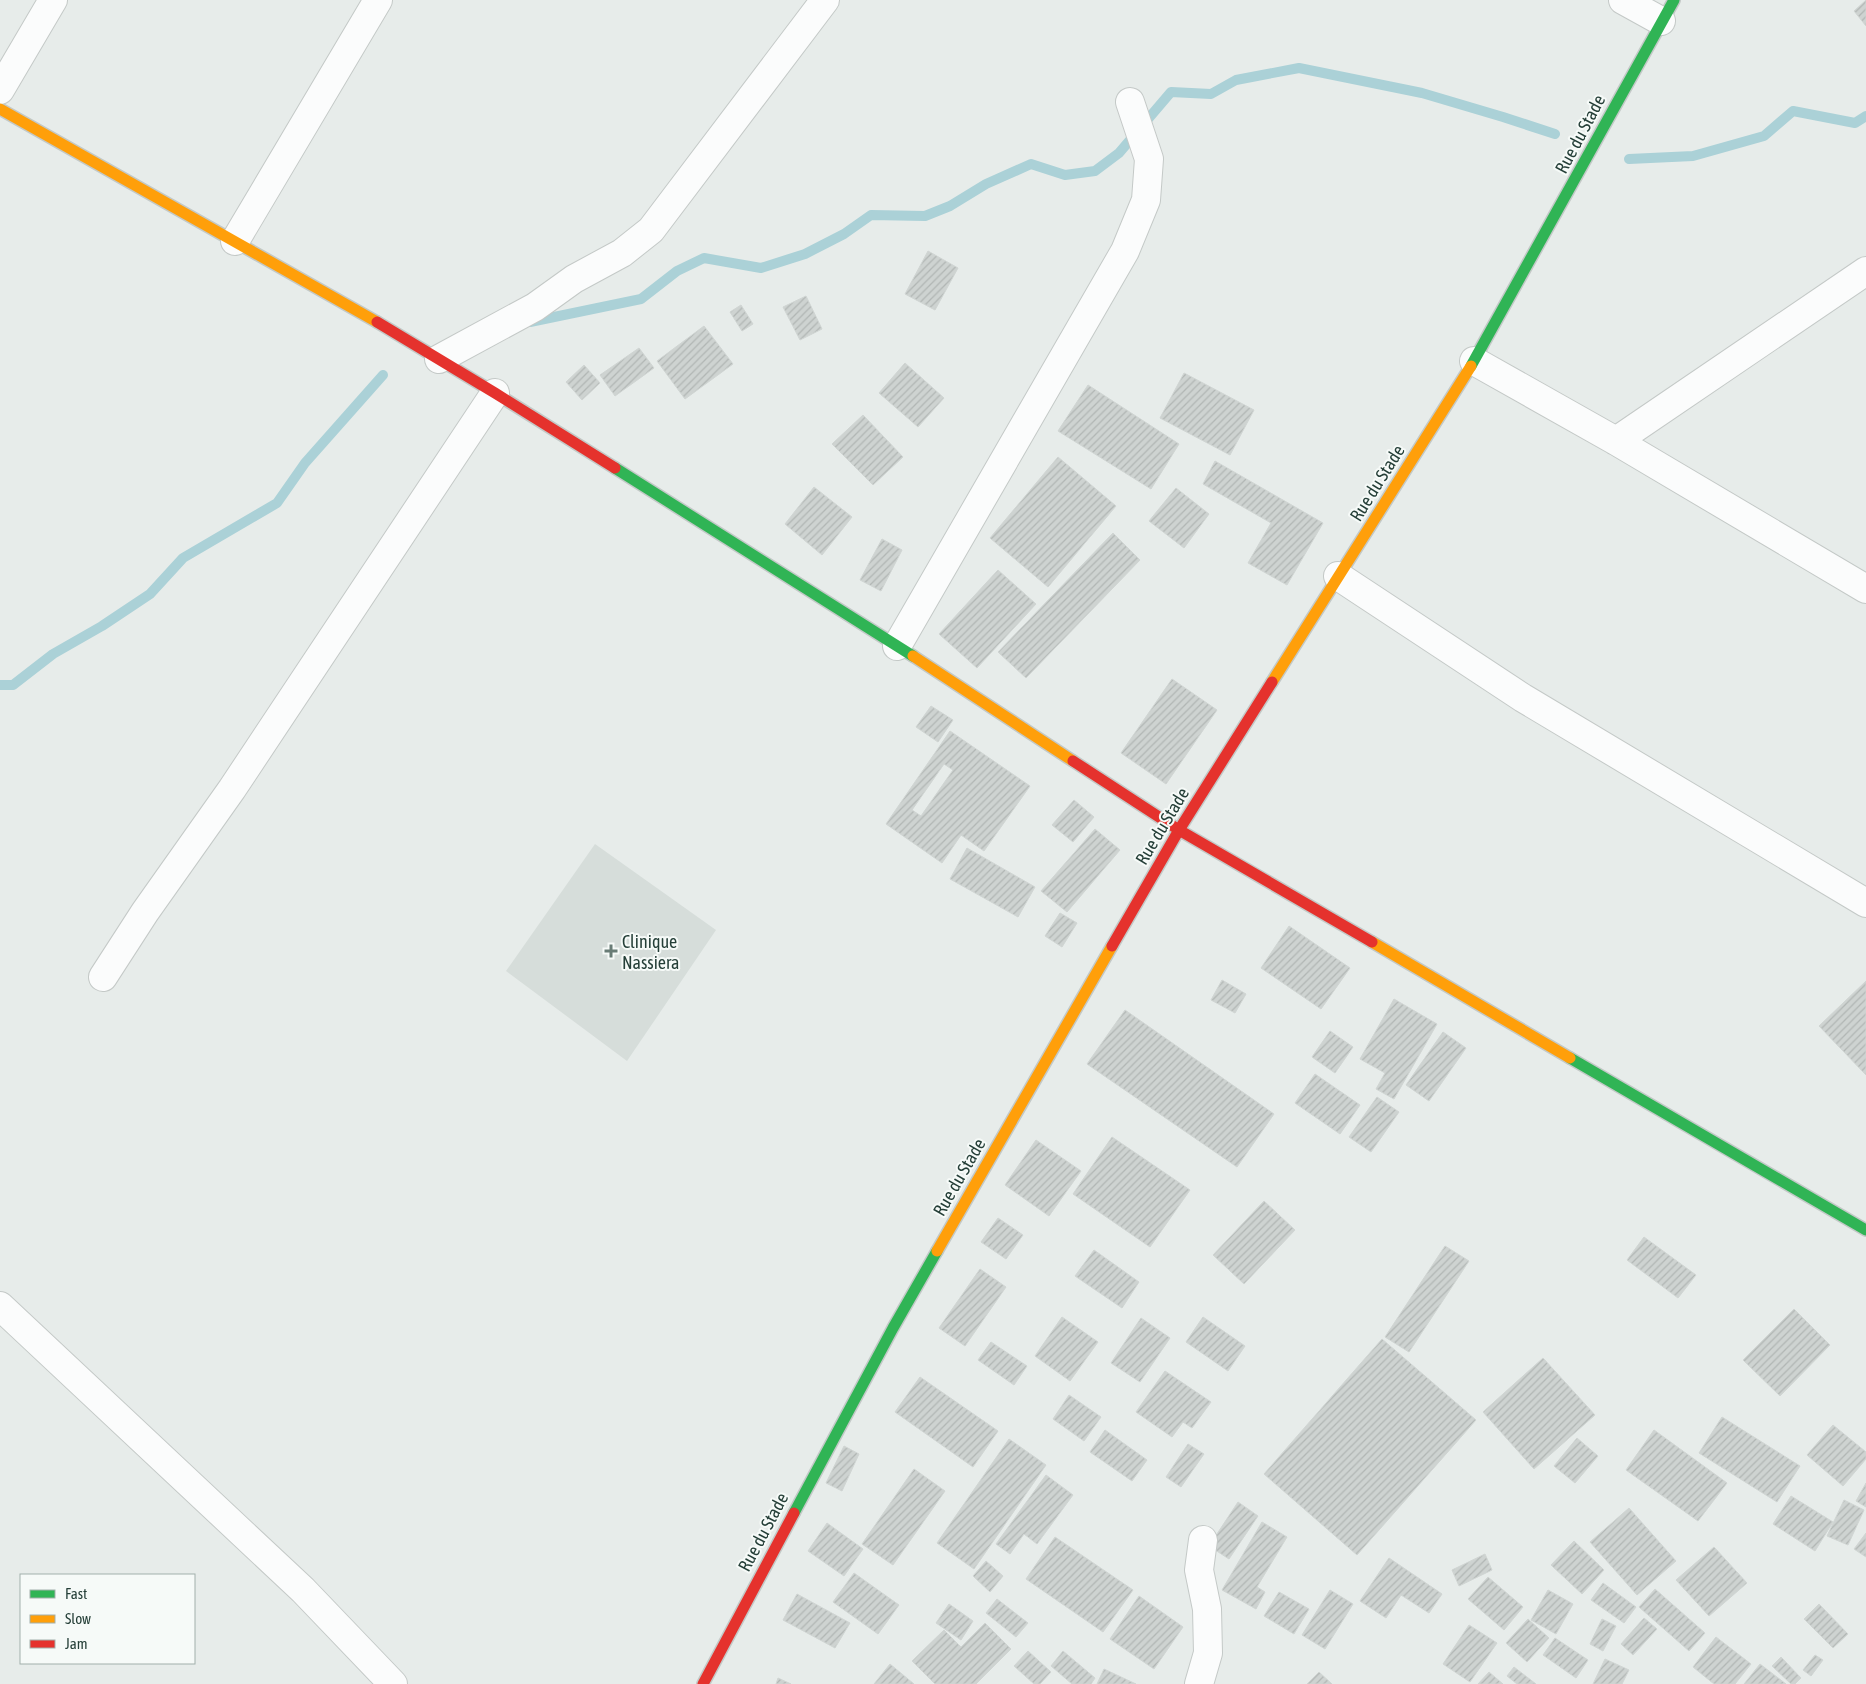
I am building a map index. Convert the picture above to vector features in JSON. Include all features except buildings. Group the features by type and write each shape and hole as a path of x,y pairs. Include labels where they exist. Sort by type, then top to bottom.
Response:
{"street":[{"path":"0,90 53,0"},
{"path":"235,242 378,0"},
{"path":"439,359 535,307 574,279 622,253 651,230 825,0"},
{"path":"1623,0 1667,11"},
{"name":"Rue du Stade","path":"703,1684 892,1328 1179,830 1474,361 1667,11"},
{"path":"897,646 1125,251 1146,200 1149,160 1130,102"},
{"path":"0,108 394,331 496,393 897,646 1179,830 1863,1222"},
{"path":"1616,441 1866,271"},
{"path":"1474,361 1616,441 1866,589"},
{"path":"104,977 145,912 232,788 496,393"},
{"path":"1338,576 1523,698 1866,903"},
{"path":"0,1306 303,1590 393,1684"},
{"path":"1199,1684 1208,1654 1207,1609 1199,1570 1203,1540"}],"shaded area":[{"name":"Clinique Nassiera","path":"595,844 716,930 627,1061 506,971"}],"waterway":[{"path":"530,322 641,299 677,271 704,258 761,268 805,254 844,234 871,215 925,216 950,206 986,184 1031,164 1065,175 1095,171 1119,153 1171,92 1211,94 1236,80 1299,68 1422,93 1555,134"},
{"path":"1629,159 1693,156 1764,136 1793,111 1855,123 1866,116"},
{"path":"0,685 13,685 53,654 102,626 150,594 183,558 277,503 305,463 383,375"}],"traffic: fast":[{"path":"1471,366 1674,0"},
{"path":"615,468 913,656"},
{"path":"1570,1058 1866,1230"},
{"path":"794,1513 893,1328 937,1251"}],"traffic: slow":[{"path":"0,109 377,322"},
{"path":"1272,682 1471,366"},
{"path":"913,656 1073,761"},
{"path":"1372,942 1570,1058"},
{"path":"937,1251 1112,946"}],"traffic: jam":[{"path":"377,322 615,468"},
{"path":"1112,946 1179,830 1272,682"},
{"path":"1073,761 1179,830 1372,942"},
{"path":"703,1684 794,1513"}],"place":[{"name":"Clinique Nassiera","path":"611,951"}]}
